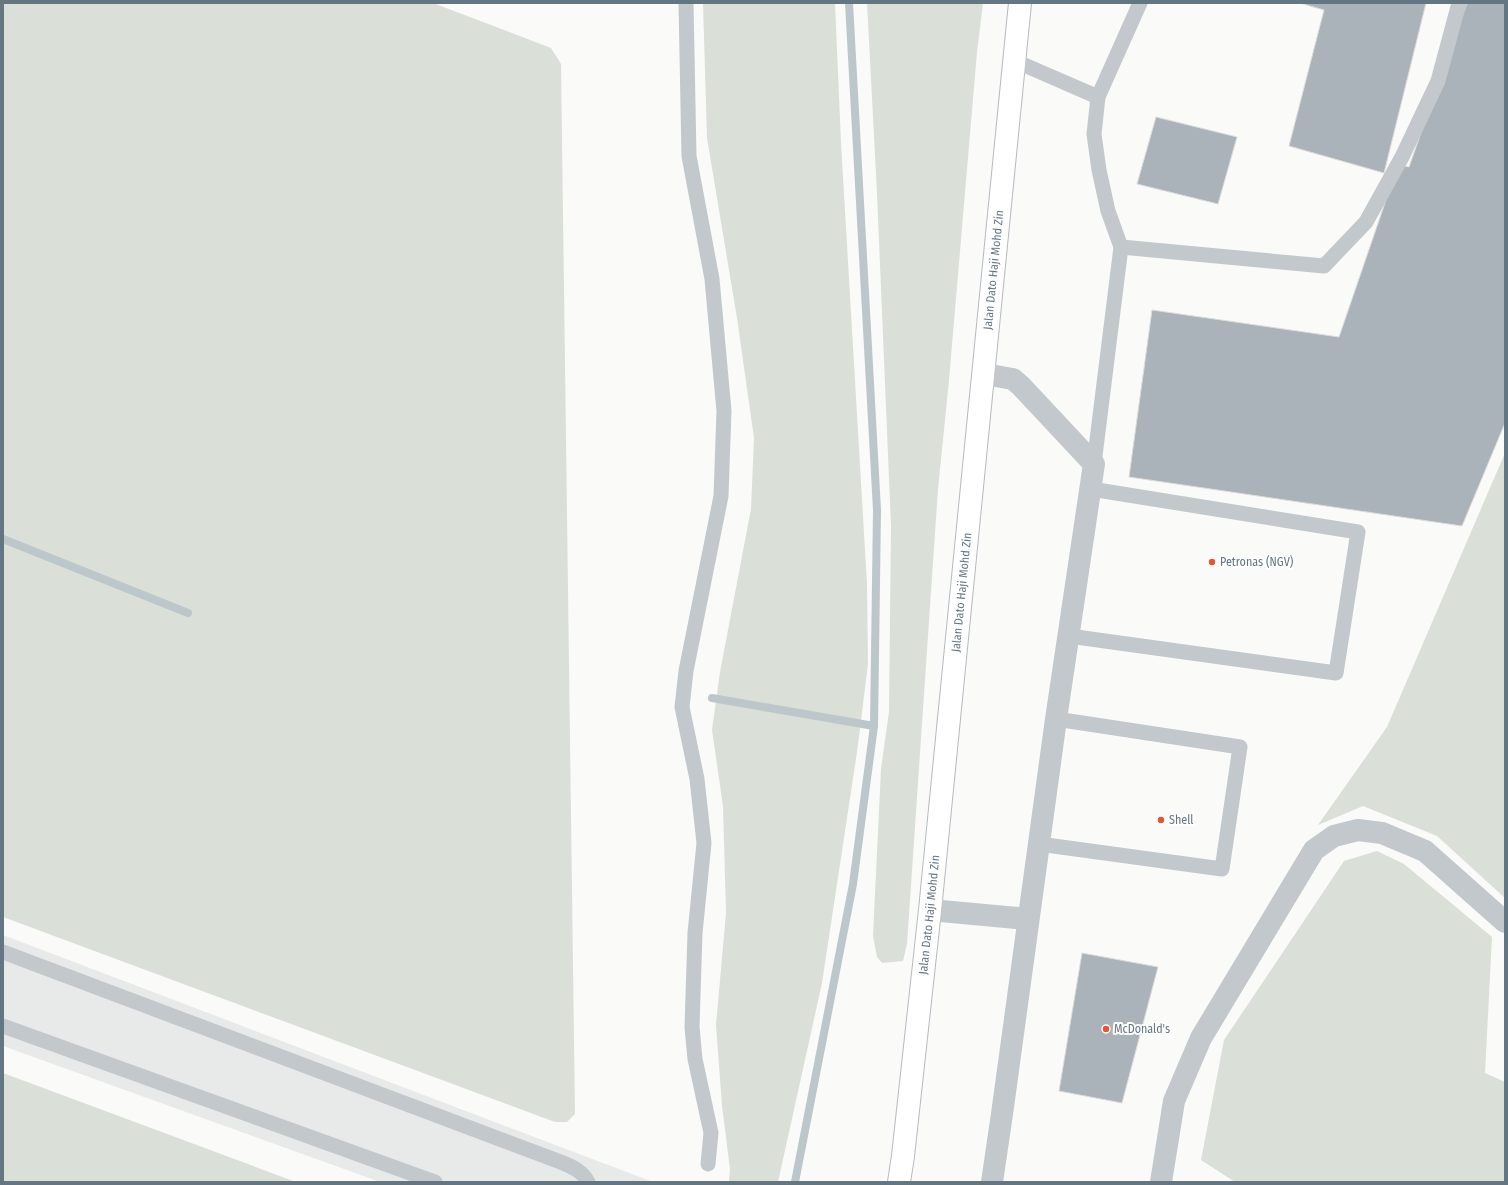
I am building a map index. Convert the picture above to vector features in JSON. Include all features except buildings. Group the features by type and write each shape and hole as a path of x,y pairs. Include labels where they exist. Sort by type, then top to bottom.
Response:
{"main road":[{"name":"Jalan Dato Haji Mohd Zin","path":"899,1182 930,910 960,596 984,374 1013,60 1020,3"}],"street":[{"path":"984,374 1013,379 1094,464 1056,719 992,1182"},
{"path":"1161,1182 1174,1101 1201,1038 1314,850 1334,836 1358,830 1382,833 1425,850 1505,922"},
{"path":"930,910 1028,919"}],"lane":[{"path":"686,3 689,156 712,279 724,411 721,496 686,671 682,707 696,779 704,843 695,933 692,1027 695,1059 710,1133 708,1164"},
{"path":"1094,464 1121,247 1108,211 1099,170 1094,134 1098,97 1140,3"},
{"path":"1121,247 1324,266 1366,222 1402,157 1438,81 1459,3"},
{"path":"1013,60 1098,97"},
{"path":"1069,636 1336,673 1357,540 1358,532 1091,489"},
{"path":"1039,844 1222,869 1240,747 1056,719"},
{"path":"3,952 571,1166 584,1174 588,1182"},
{"path":"3,1026 435,1182"}],"shaded area":[{"path":"3,3 433,3 551,48 561,64 575,1114 567,1122 555,1122 3,917"},
{"path":"703,3 835,3 841,143 867,584 868,664 857,752 822,983 778,1182 729,1182 730,1169 722,1106 716,1025 726,913 723,806 712,730 720,672 751,509 754,438 737,318 707,138"},
{"path":"867,3 983,3 977,52 949,380 938,489 907,944 903,961 882,963 877,957 873,936 881,769 889,712 891,526 877,193"},
{"path":"1505,453 1505,898 1437,836 1363,806 1318,825 1387,727"},
{"path":"1377,851 1404,864 1492,937 1485,1073 1505,1082 1505,1182 1235,1182 1201,1160 1224,1040 1344,861"},
{"path":"3,935 653,1182 380,1182 3,1046"},
{"path":"3,1073 296,1182 3,1182"}],"waterway":[{"path":"795,1182 853,884 874,726 877,510 849,3"},
{"path":"3,539 188,613"},
{"path":"712,698 874,726"}],"place":[{"name":"Petronas (NGV)","path":"1212,562"},
{"name":"Shell","path":"1161,820"},
{"name":"McDonald's","path":"1106,1029"}]}
